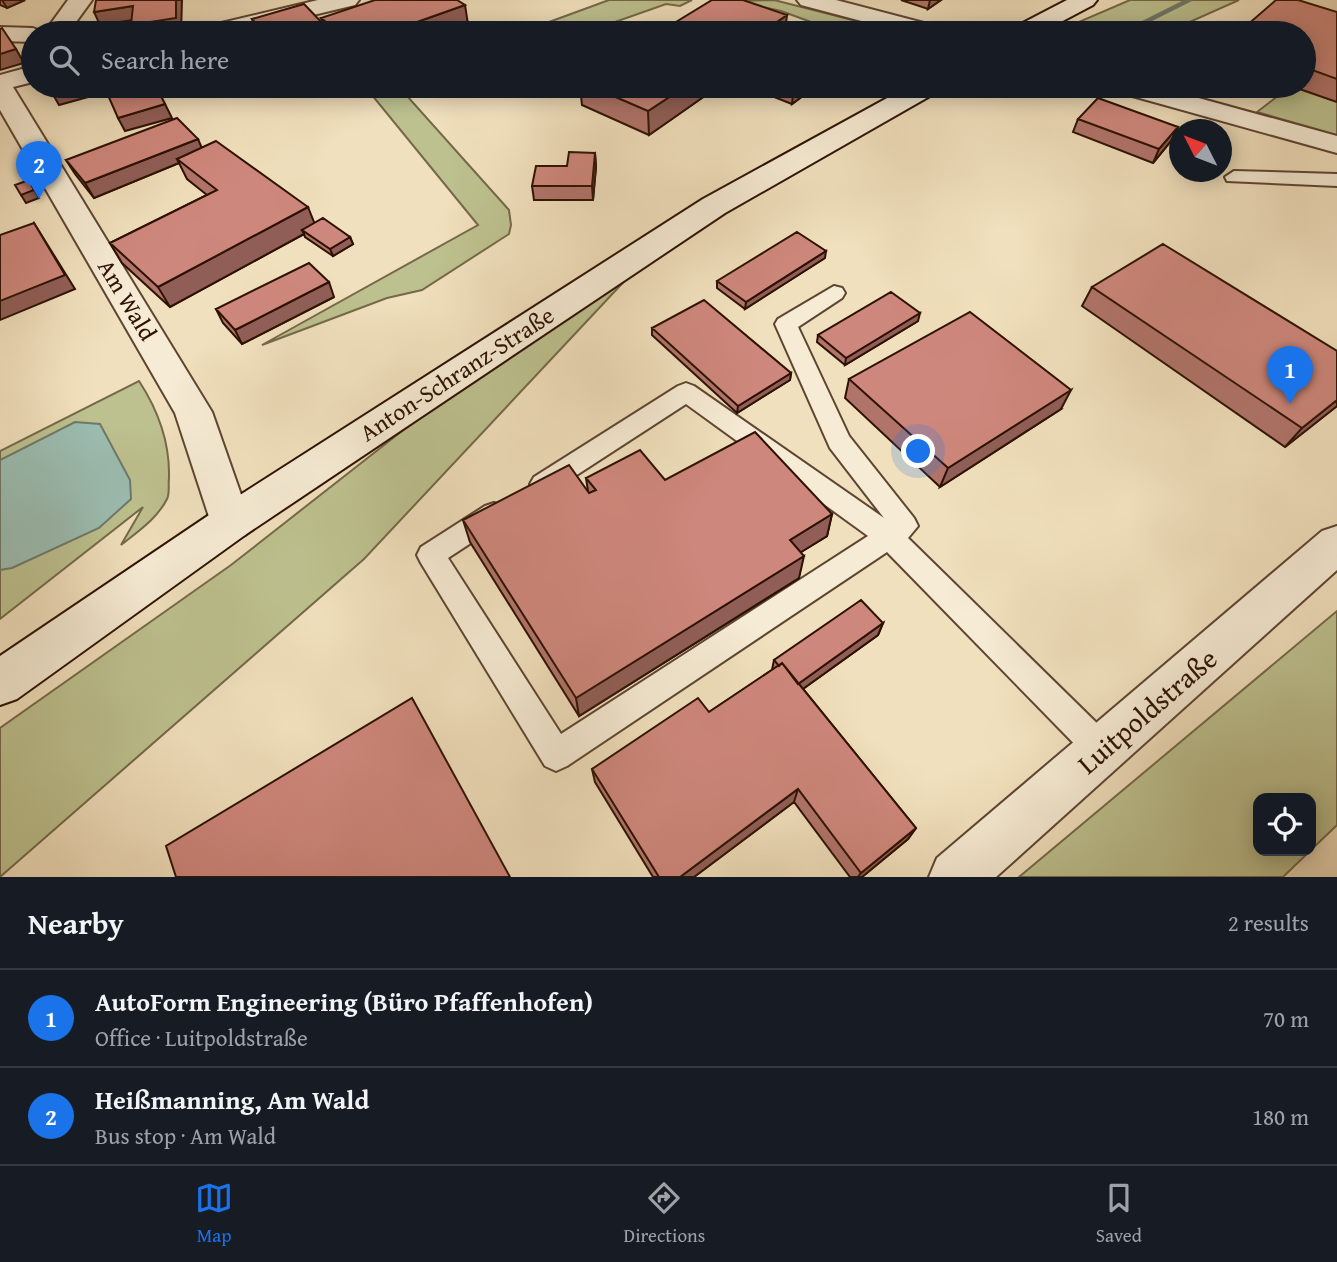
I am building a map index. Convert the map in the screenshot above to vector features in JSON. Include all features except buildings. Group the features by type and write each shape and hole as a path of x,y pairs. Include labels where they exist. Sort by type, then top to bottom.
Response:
{"street":[{"path":"65,21 80,0"},
{"path":"259,21 347,0"},
{"path":"809,0 889,21"},
{"path":"1057,21 1085,0"},
{"path":"0,34 21,35"},
{"path":"0,85 21,78"},
{"name":"Am Wald","path":"0,85 193,412 202,432 230,523"},
{"name":"Anton-Schranz-Straße","path":"0,683 230,523 714,206 907,98"},
{"path":"1170,98 1337,145"},
{"name":"Luitpoldstraße","path":"956,877 1337,544"}],"lane":[{"path":"1234,177 1337,180"},
{"path":"834,293 786,324 839,441 905,526 890,537 556,755 431,555 686,393 890,537 1103,751"}],"green space":[{"path":"609,0 692,0 680,6 666,4 618,21 552,21"},
{"path":"774,0 857,21 808,21 781,11 736,1"},
{"path":"1130,0 1239,0 1192,21 1081,21"},
{"path":"1316,95 1337,102 1337,135 1257,112 1275,98 1316,98"},
{"path":"374,98 409,98 509,210 509,234 422,290 387,298 262,345 478,225"},
{"path":"632,273 364,559 0,877 0,728 231,565 476,373"},
{"path":"139,381 152,403 165,440 169,492 163,506 146,525 121,545 143,507 0,619 0,451"},
{"path":"1337,611 1337,825 1316,845 1316,793 1253,793 1253,856 1305,856 1283,877 1019,877"}],"water":[{"path":"75,422 100,424 130,480 131,499 99,528 12,568 0,570 0,460"}],"waterway":[{"path":"1147,21 1190,0"}],"place":[{"name":"Heißmanning, Am Wald","path":"39,199"},
{"name":"AutoForm Engineering (Büro Pfaffenhofen)","path":"1290,404"}]}
